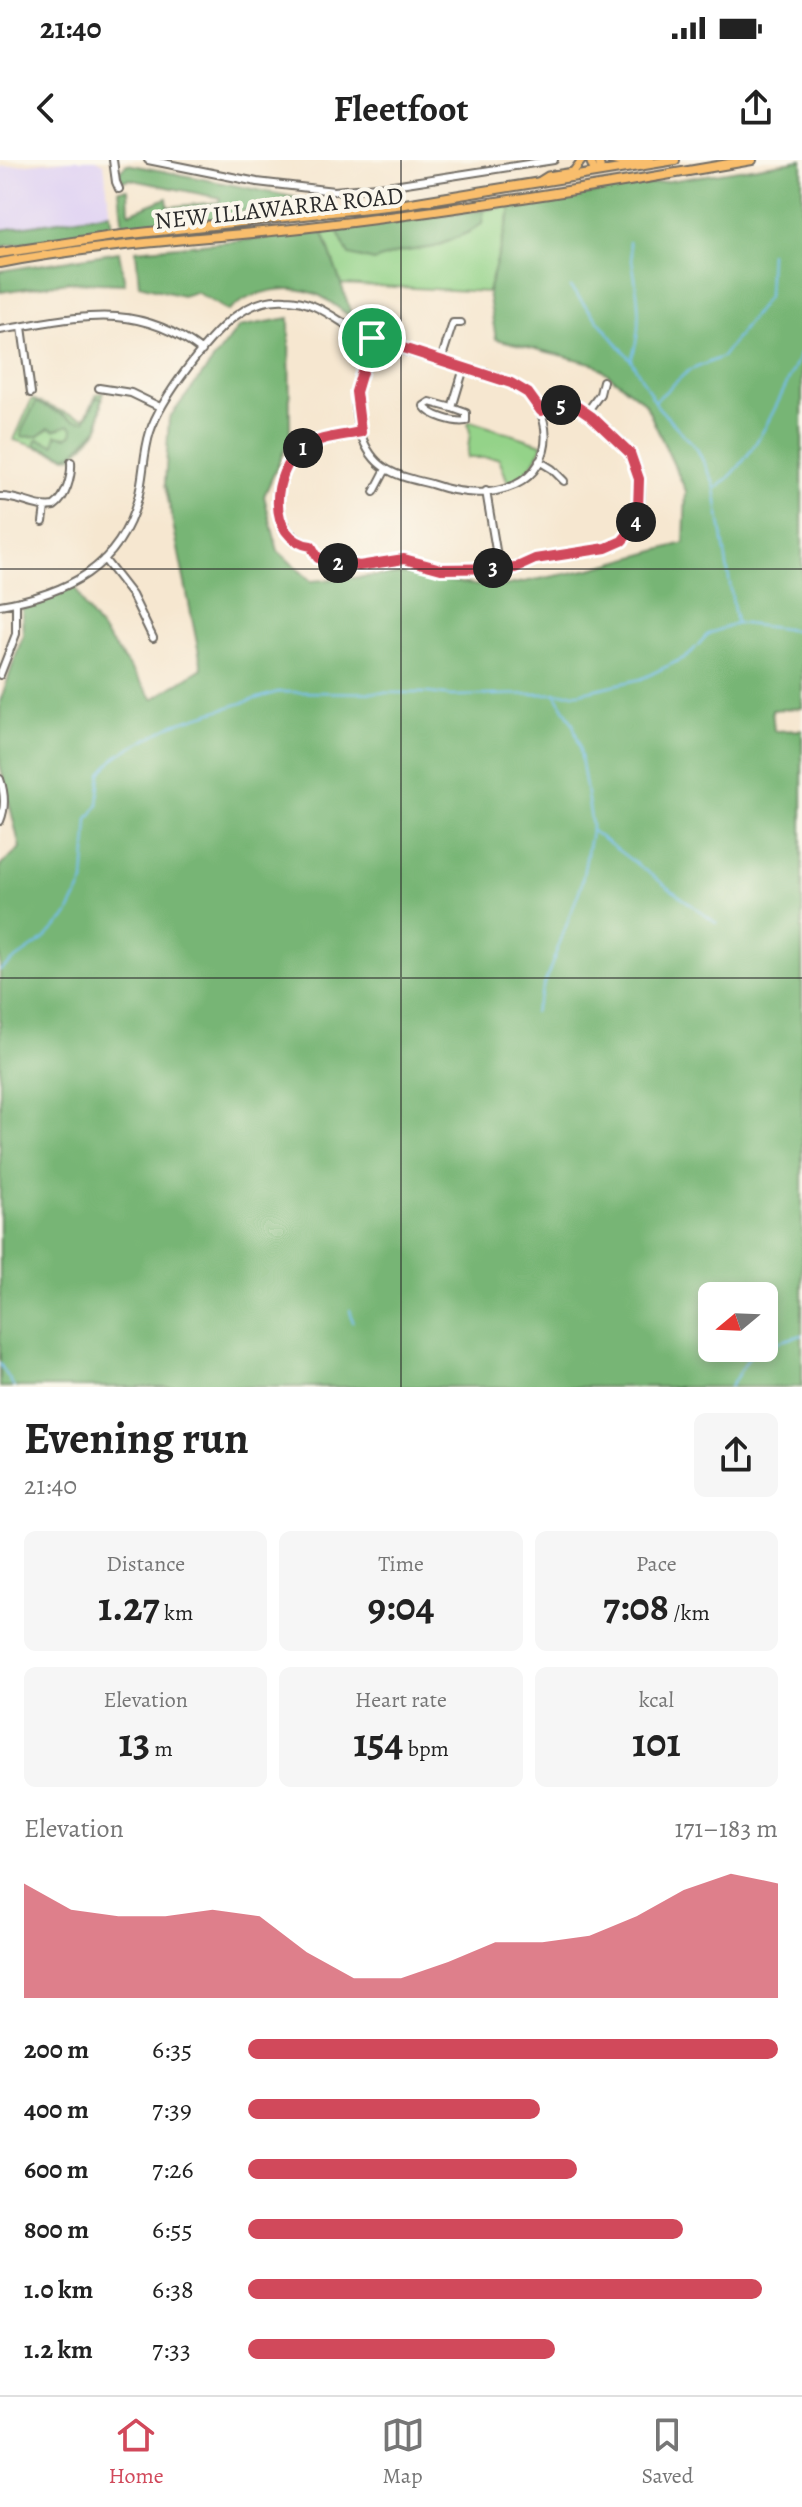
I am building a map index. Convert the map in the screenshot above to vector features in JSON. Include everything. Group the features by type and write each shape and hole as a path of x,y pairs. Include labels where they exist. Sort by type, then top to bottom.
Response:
{"highway":[{"name":"NEW ILLAWARRA ROAD","path":"0,253 121,235 405,204 675,160"},
{"name":"NEW ILLAWARRA ROAD","path":"0,263 106,246 300,228 445,210 752,160"},
{"path":"598,173 601,184"}],"main road":[{"path":"538,182 548,176 573,172 582,160"},
{"path":"590,160 598,173"},
{"path":"598,173 599,160"},
{"path":"610,160 657,163"}],"street":[{"path":"113,160 119,189"},
{"path":"148,160 257,182 334,191 387,186 554,160"},
{"path":"0,605 43,597 69,586 104,559 116,545 134,513 146,446 160,407 227,323 241,312 275,300 305,302 372,338 517,385 532,397 541,411 546,436 539,461 526,478 514,485 486,491 454,491 386,469 370,454 361,432 356,392 372,338"},
{"path":"0,330 98,315 125,316 173,331 202,351"},
{"path":"441,360 453,323 461,323"},
{"path":"22,327 31,393"},
{"path":"452,408 464,368"},
{"path":"587,412 600,394 603,381"},
{"path":"99,388 123,391 160,407"},
{"path":"430,402 452,408 466,413 466,420 459,422 427,411 424,406 430,402"},
{"path":"361,432 310,444 296,453 282,472 277,498 281,519 294,538 311,546 318,558 355,566 404,559 441,569 499,568 519,567 535,559 611,547 634,527 639,493 634,462 623,444 587,412 566,405 541,411"},
{"path":"539,461 564,481"},
{"path":"0,497 16,498 45,507 54,506 62,499 71,462"},
{"path":"374,492 386,469"},
{"path":"486,491 499,568"},
{"path":"43,522 45,507"},
{"path":"104,559 132,595 153,638"},
{"path":"0,675 16,634 16,603"},
{"path":"0,779 4,802 0,821"}],"shaded area":[{"path":"96,160 104,164 110,213 0,230 0,167"}],"green space":[{"path":"802,160 802,708 772,710 774,731 802,730 802,1387 0,1387 0,866 20,848 0,764 0,702 23,635 22,609 75,586 84,606 153,699 202,668 165,484 169,418 239,327 289,318 290,437 264,496 278,551 311,581 403,574 493,588 591,569 684,543 686,491 645,403 595,364 496,339 488,292 512,206"},
{"path":"127,164 308,200 257,205 228,218 123,228 119,190 128,189 129,213 167,198 168,207 219,202 220,198 129,179 122,181 119,171"},
{"path":"512,206 488,292 341,284 323,233"},
{"path":"484,210 482,224 469,232 435,247 400,252 374,261 349,255 337,231"},
{"path":"110,213 112,229 0,247 0,230"},
{"path":"323,233 353,318 321,296 293,289 258,294 228,311 196,292 182,296 139,285 136,250"},
{"path":"119,252 125,284 69,282 0,292 0,271"},
{"path":"103,393 99,428 74,456 67,457 14,440 32,399 85,418 97,394"},
{"path":"97,397 102,398 98,428 73,453 66,456 36,446 35,442 38,439 54,445 56,435 67,437 72,434 73,429 69,425 55,430 49,428 38,436 21,437 36,402 74,420 85,421"},
{"path":"470,421 542,444 534,463 508,483 499,458 467,458"}],"waterway":[{"path":"629,242 639,316 631,359"},
{"path":"656,400 688,371 722,357 768,296 770,253"},
{"path":"570,287 631,360 658,407 697,449 714,483 736,623"},
{"path":"717,488 744,461 755,444 802,351"},
{"path":"0,970 43,940 67,916 84,882 88,819 98,805 101,773 118,755 174,724 278,692 428,693 452,696 579,693 641,679 688,656 708,634 736,623 802,631"},
{"path":"534,1012 581,886 592,826 579,744 573,724 555,693"},
{"path":"592,831 716,923"},
{"path":"350,1310 353,1322"},
{"path":"778,1342 802,1335"},
{"path":"730,1387 746,1362"},
{"path":"0,1364 14,1387"}],"route":[{"path":"372,338 511,383 528,393 541,411 566,405 587,412 623,444 634,462 639,479 638,516 630,532 611,547 535,559 515,568 441,569 404,559 359,566 318,558 311,546 297,541 284,524 277,504 279,483 288,462 305,446 319,440 361,432 356,392 372,338"}]}
